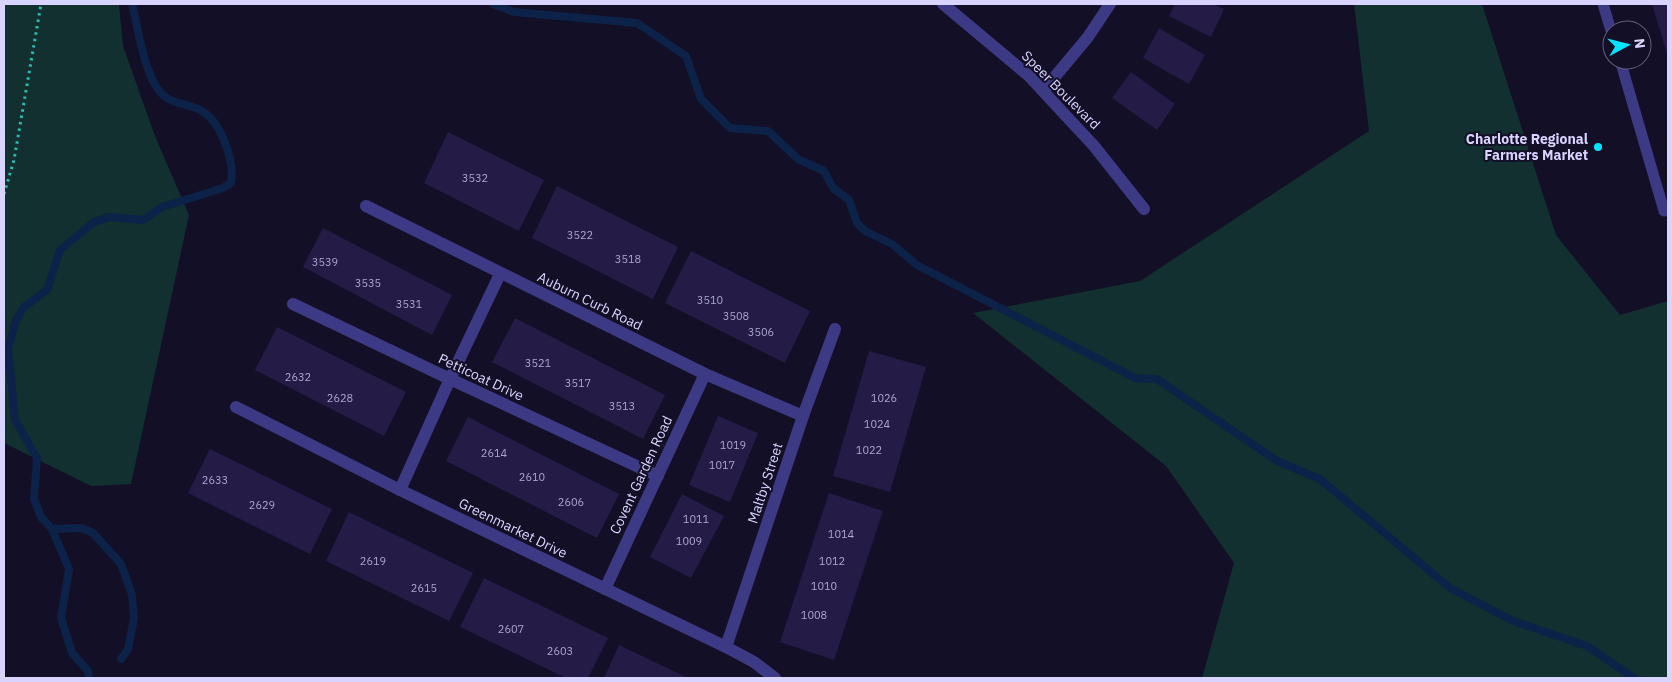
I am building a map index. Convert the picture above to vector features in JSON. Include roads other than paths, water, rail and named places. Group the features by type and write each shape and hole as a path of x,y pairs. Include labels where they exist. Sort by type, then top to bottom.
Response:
{"street":[{"name":"Speer Boulevard","path":"943,4 1029,76 1094,146 1144,209"},
{"path":"1043,91 1088,37 1110,4"},
{"name":"Auburn Curb Road","path":"366,206 704,374 803,416"},
{"path":"400,490 500,274"},
{"name":"Petticoat Drive","path":"293,304 450,380 658,476"},
{"name":"Maltby Street","path":"726,647 803,416 835,329"},
{"name":"Covent Garden Road","path":"605,589 704,374"},
{"name":"Greenmarket Drive","path":"236,408 400,490 726,647 754,662 775,678"}],"lane":[{"path":"1603,4 1608,20"},
{"path":"1623,70 1664,211 1668,209"}],"waterway":[{"path":"89,678 88,671 72,653 61,618 69,569 52,529 41,517 34,499 37,458 15,420 8,349 16,320 24,307 47,290 60,250 94,222 109,217 143,220 162,207 223,188 231,183 232,174 225,143 221,133 209,116 197,108 174,102 164,96 154,84 139,37 132,4"},
{"path":"493,4 514,12 637,23 686,56 701,99 730,128 768,131 798,159 824,171 833,188 849,200 857,223 865,231 892,244 917,265 1135,378 1157,379 1277,461 1320,479 1450,588 1513,621 1587,646 1634,678"},
{"path":"52,529 82,528 93,533 121,564 132,595 134,618 128,649 121,659"}],"place":[{"name":"Charlotte Regional Farmers Market","path":"1598,147"}]}
